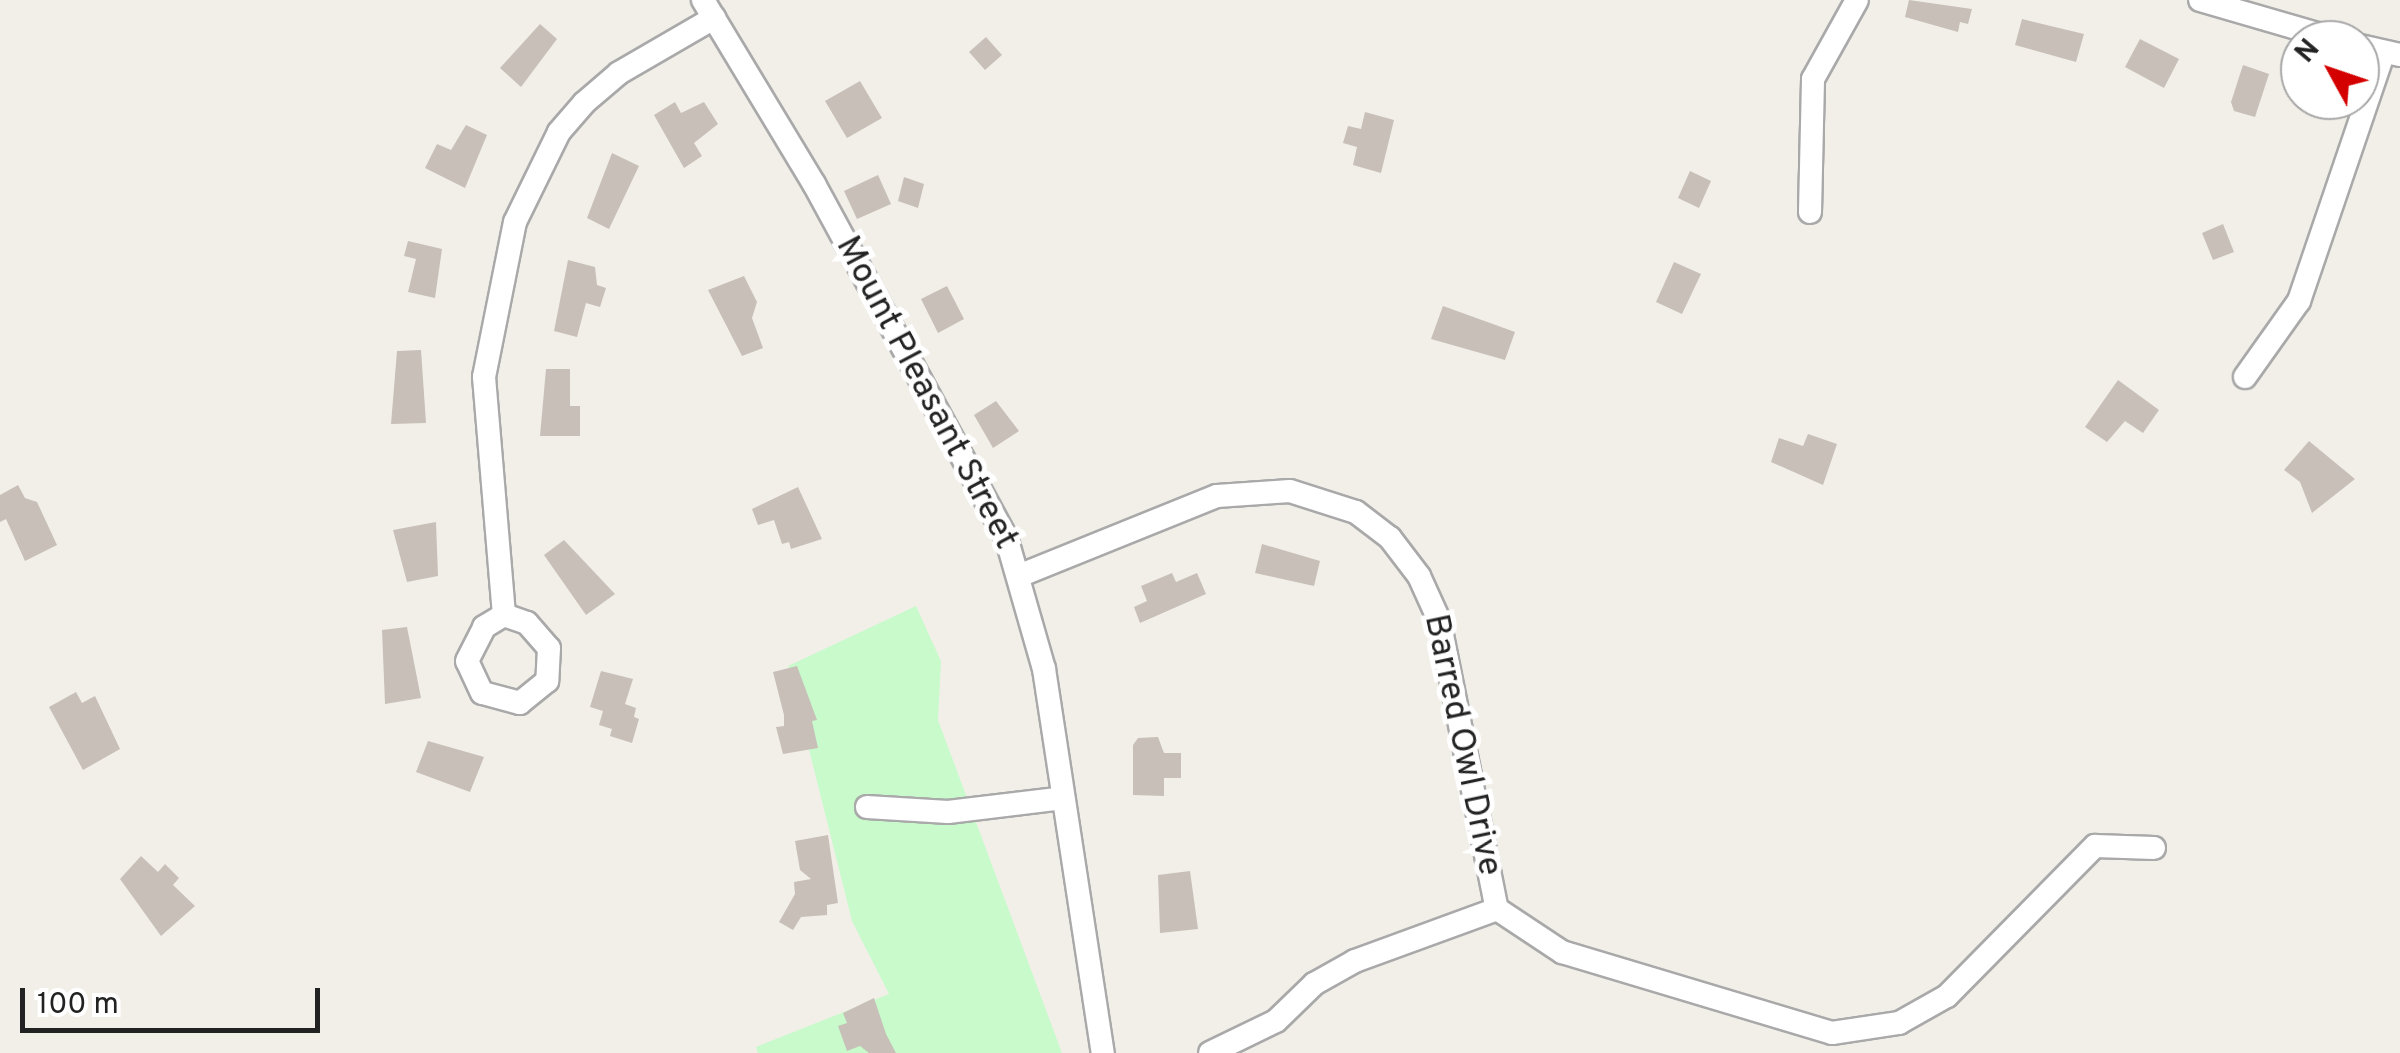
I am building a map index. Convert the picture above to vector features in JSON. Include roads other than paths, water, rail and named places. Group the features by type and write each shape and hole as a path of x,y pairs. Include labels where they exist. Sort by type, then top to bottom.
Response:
{"street":[{"path":"1810,212 1813,79 1857,0"},
{"path":"2200,0 2280,23"},
{"path":"504,614 484,377 515,222 559,132 584,103 708,9"},
{"name":"Mount Pleasant Street","path":"708,9 917,366 988,499 1021,575 1044,669 1103,1053"},
{"path":"2244,377 2311,272 2392,53"},
{"name":"Barred Owl Drive","path":"1021,575 1217,496 1290,491 1356,512 1390,538 1420,576 1439,620 1498,909 1562,952 1832,1043 1932,1006 2095,846 2154,848"},
{"path":"867,807 964,811 1063,798"},
{"path":"1210,1053 1276,1021 1314,984 1355,961 1498,909"}]}
